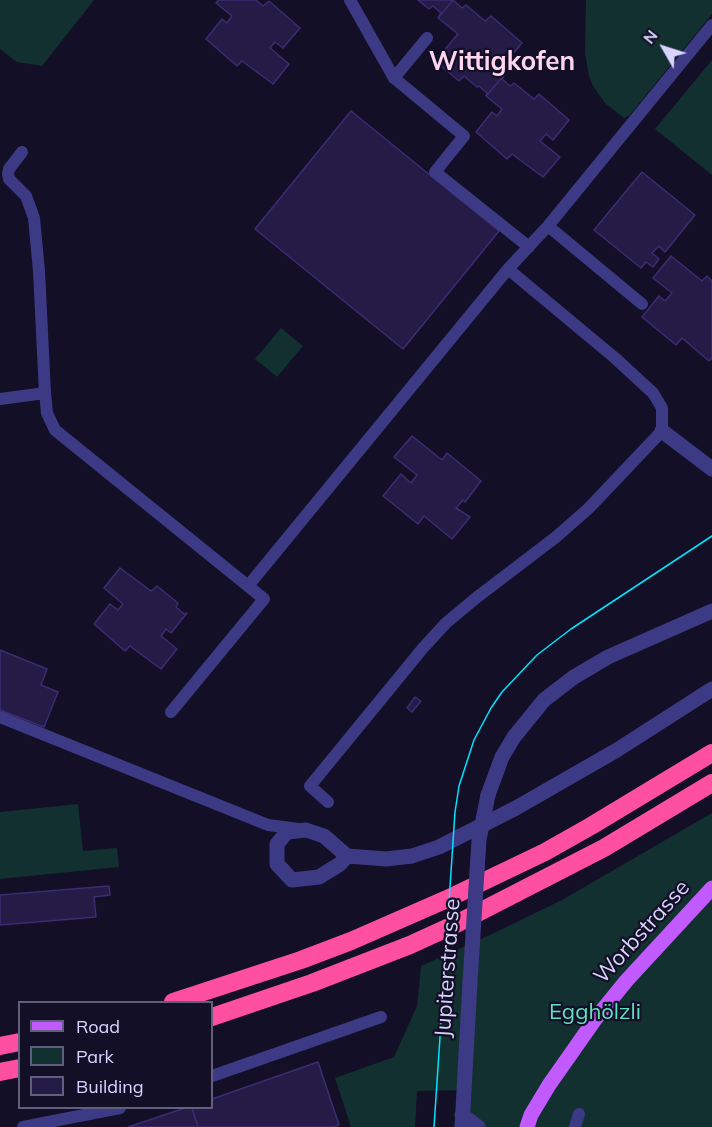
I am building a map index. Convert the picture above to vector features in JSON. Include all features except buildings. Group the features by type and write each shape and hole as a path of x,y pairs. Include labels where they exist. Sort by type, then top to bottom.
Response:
{"highway":[{"path":"176,1001 301,960 447,899 544,852 712,753"},
{"path":"213,1017 312,983 410,945 458,923 604,848 712,783"},
{"path":"0,1046 18,1042"},
{"path":"0,1072 18,1068"}],"main road":[{"name":"Worbstrasse","path":"525,1124 571,1051 596,1018 633,973 712,888"}],"street":[{"path":"662,430 712,469"},
{"name":"Jupiterstrasse","path":"478,1127 462,1121 479,840 488,795 502,757 514,737 544,700 574,676 608,657 712,611"},
{"path":"348,856 319,878 292,880 277,864 277,844 287,832 306,830 324,836 348,856 386,859 412,856 439,847 516,808 617,750 712,689"}],"lane":[{"path":"350,0 394,78 464,136 435,172 529,247"},
{"path":"248,586 712,25"},
{"path":"394,78 427,38"},
{"path":"22,152 9,169 8,174 26,196 34,218 45,393 47,413 55,430 264,599 171,712"},
{"path":"548,226 642,304"},
{"path":"328,802 309,786 423,648 446,623 556,537 589,508 662,430 662,408 653,393 615,358 508,269"},
{"path":"0,399 45,393"},
{"path":"0,717 268,825 306,830"},
{"path":"213,1076 381,1017"},
{"path":"23,1127 45,1125 112,1109"},
{"path":"575,1127 579,1114"}],"green space":[{"path":"0,0 94,0 42,66 17,62 0,49"},
{"path":"586,0 712,0 712,14 629,116 624,118 605,103 589,76 585,53"},
{"path":"712,60 712,175 655,129"},
{"path":"281,328 303,346 277,377 255,359"},
{"path":"78,804 83,851 117,848 119,867 0,879 0,812"},
{"name":"Egghölzli","path":"712,813 712,1127 467,1127 466,1090 417,1091 415,1127 351,1127 335,1078 394,1057 417,1006 421,966 562,900"}],"tram line":[{"path":"434,1127 455,812 459,786 474,740 502,692 537,655 571,629 712,536"}],"district":[{"name":"Wittigkofen","path":"502,62"}]}
